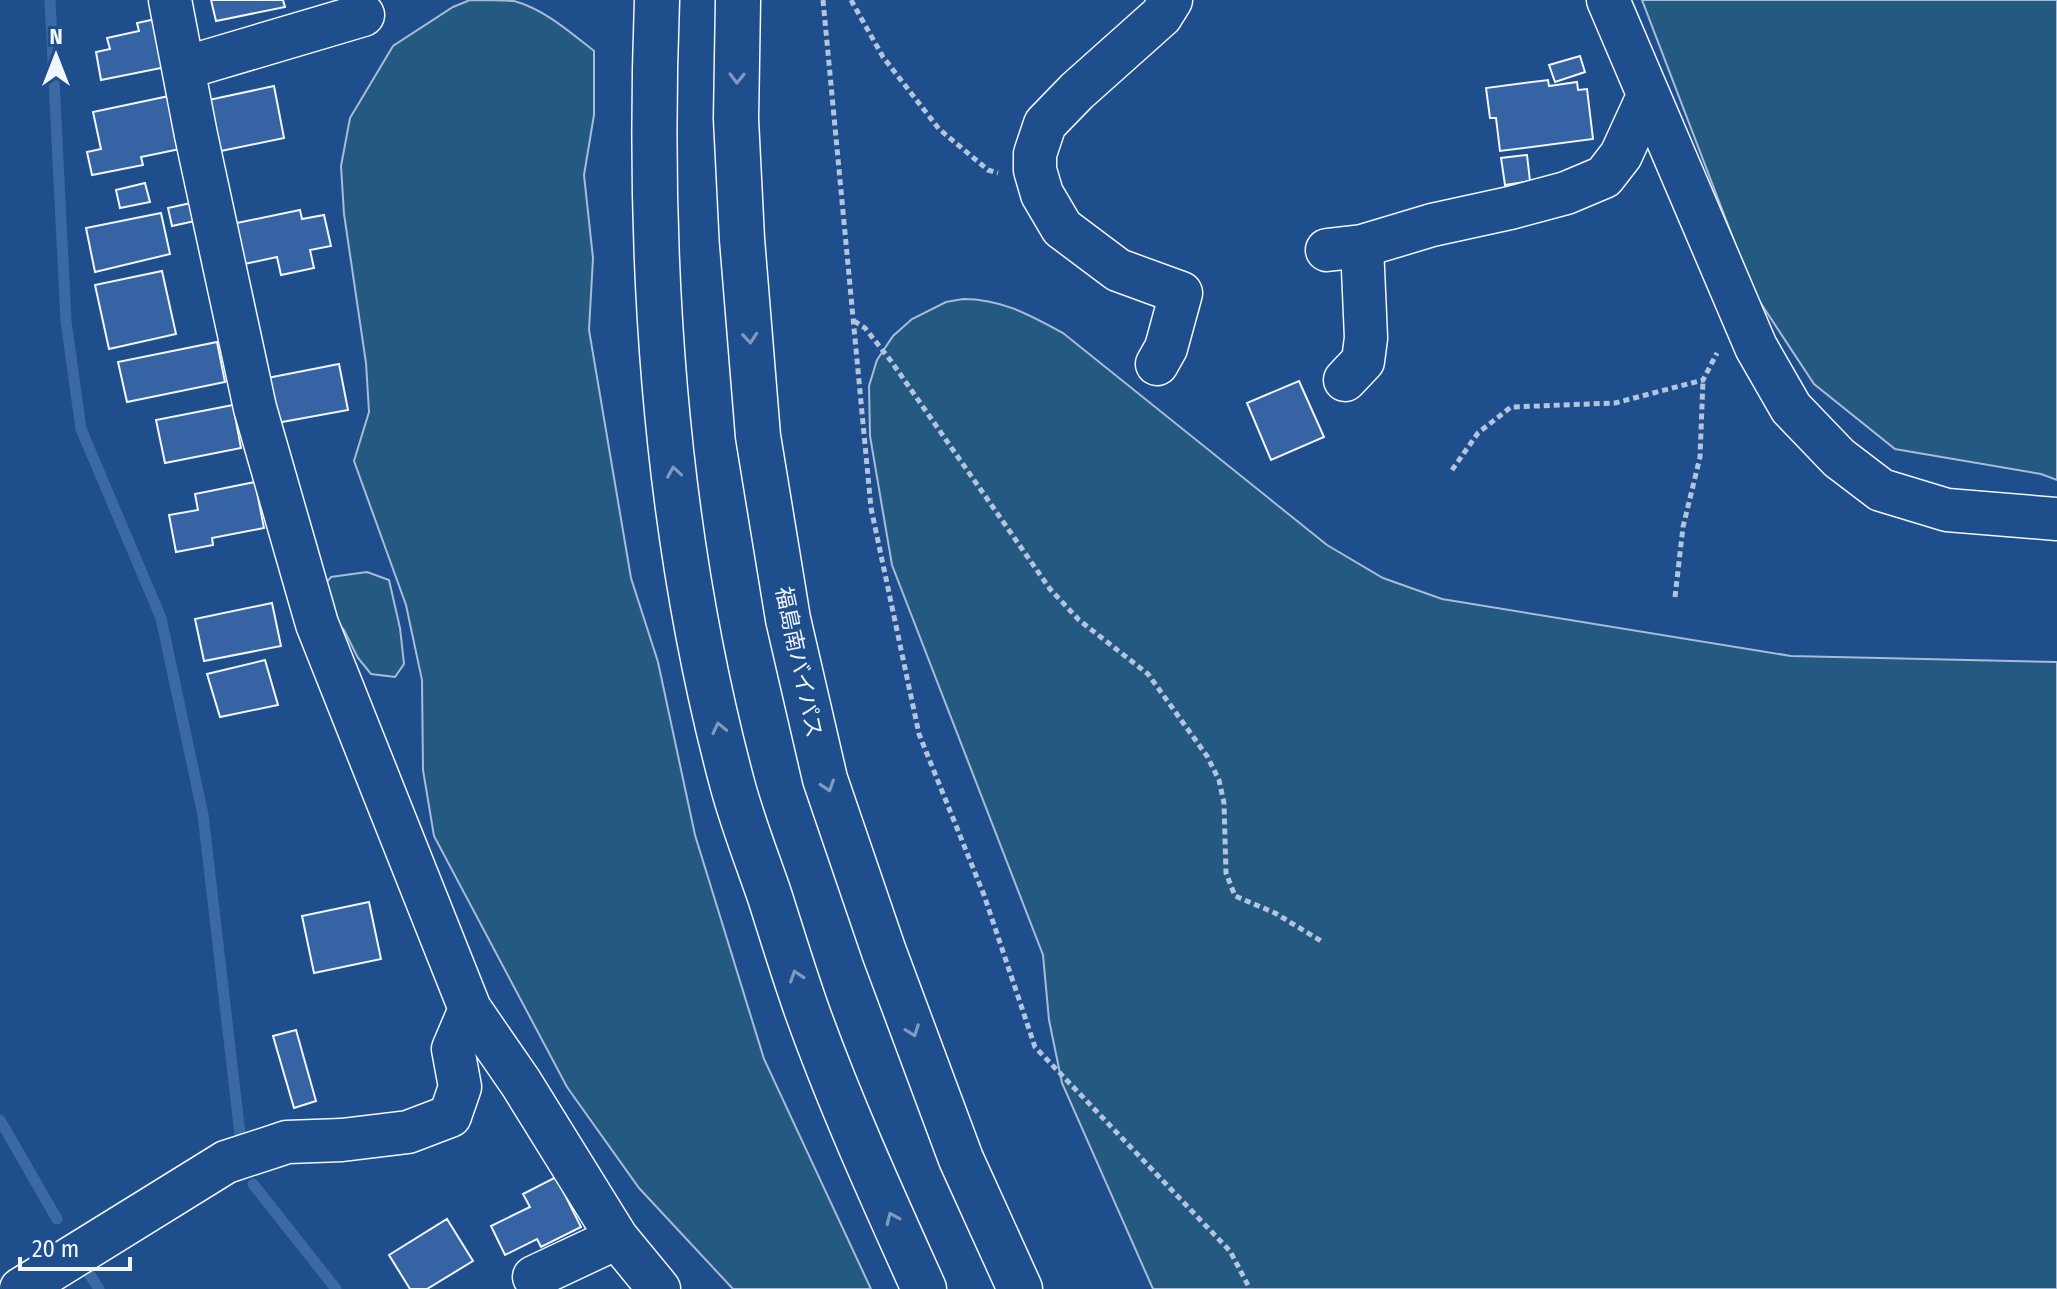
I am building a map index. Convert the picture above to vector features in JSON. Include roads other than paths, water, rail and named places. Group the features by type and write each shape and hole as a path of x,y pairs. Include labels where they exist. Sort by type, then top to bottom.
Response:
{"highway":[{"path":"657,0 652,110 655,249 664,397 699,642 732,784 808,1014 881,1195 924,1289"},
{"name":"福島南バイパス","path":"738,0 736,119 749,330 758,436 788,619 825,779 884,952 961,1159 1020,1289"}],"street":[{"path":"170,0 255,408 317,624 470,1009 521,1083 617,1238 659,1289"},
{"path":"1157,364 1166,348 1181,293 1118,270 1062,228 1042,194 1035,154 1045,124 1161,16 1171,0"},
{"path":"1608,0 1756,347 1791,408 1839,458 1881,490 1947,510 2057,519"},
{"path":"184,68 363,15"},
{"path":"1345,380 1363,361 1366,285 1345,248 1566,193 1604,177 1621,155 1648,96"},
{"path":"21,1289 226,1162 287,1142 342,1140 408,1132 450,1116 460,1087 453,1049 470,1009"},
{"path":"534,1277 617,1238"}],"waterway":[{"path":"50,0 66,321 81,429 161,618 203,815 240,1134"},
{"path":"0,1120 57,1219"},
{"path":"253,1184 336,1289"},
{"path":"81,1261 99,1289"}]}
